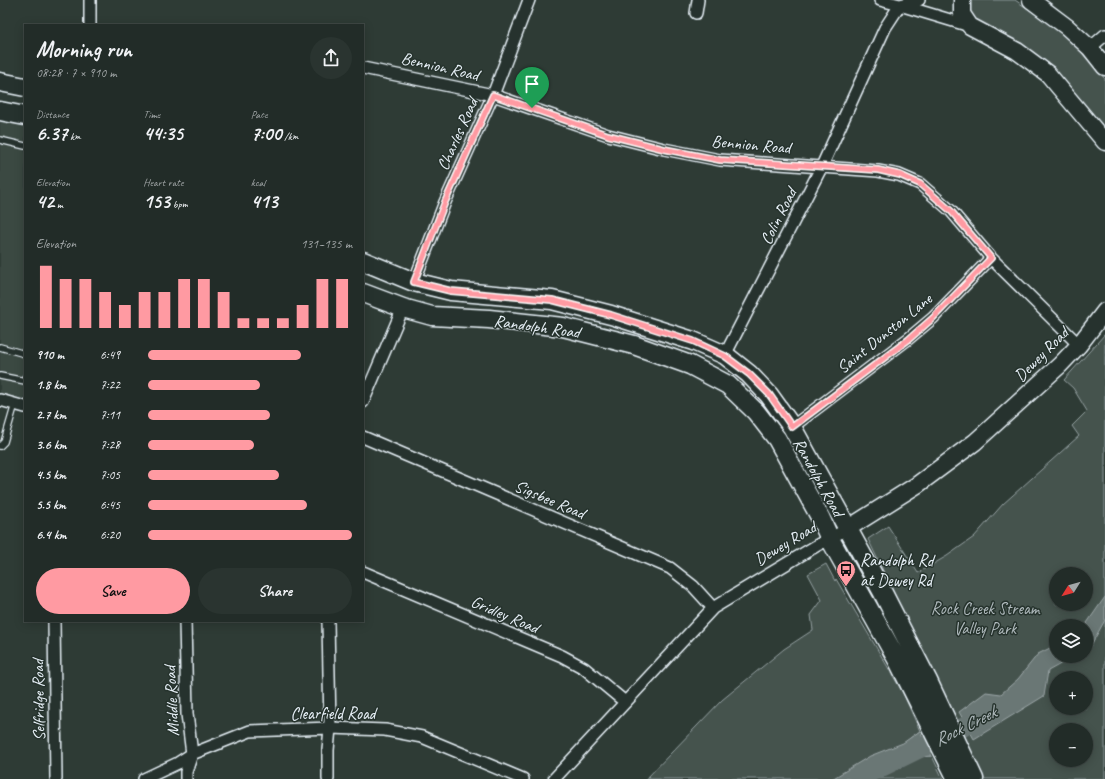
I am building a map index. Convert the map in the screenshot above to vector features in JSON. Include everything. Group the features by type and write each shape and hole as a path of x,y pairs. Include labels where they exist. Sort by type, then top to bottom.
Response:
{"main road":[{"path":"0,82 24,87"},
{"path":"0,111 24,116"},
{"name":"Randolph Road","path":"364,261 414,282 451,291 552,300 611,315 693,341 725,356 749,374 769,394 792,427 882,591 953,754 974,779"},
{"name":"Randolph Road","path":"364,292 403,308 432,316 489,319 563,327 634,345 690,365 728,385 756,412 777,440 898,661 937,718"},
{"name":"Randolph Road","path":"953,754 956,779"}],"street":[{"path":"90,0 90,24"},
{"name":"Charles Road","path":"414,282 445,202 493,95 529,0"},
{"path":"696,13 698,0"},
{"path":"880,0 970,26 1017,51 1048,74 1105,142"},
{"path":"900,5 919,0"},
{"path":"962,0 962,14 970,26"},
{"path":"1031,0 1067,27 1090,48 1105,67"},
{"name":"Colin Road","path":"725,356 822,166 885,28 900,5"},
{"path":"1090,48 1105,35"},
{"name":"Bennion Road","path":"364,68 493,95 608,135 664,149 720,160 878,170 900,175 920,184 951,211 991,258 1079,344"},
{"name":"Saint Dunston Lane","path":"792,427 908,340 933,318 991,258"},
{"path":"364,400 403,308"},
{"name":"Dewey Road","path":"554,779 714,608 848,529 917,485 975,442 1060,364 1079,344 1105,311"},
{"path":"0,400 20,405"},
{"name":"Sigsbee Road","path":"364,437 670,568 693,586 714,608"},
{"name":"Gridley Road","path":"364,572 562,656 584,668 625,702"},
{"name":"Selfridge Road","path":"54,622 56,779"},
{"name":"Middle Road","path":"185,622 187,714 192,754 186,772 186,779"},
{"path":"328,622 330,728 328,779"},
{"name":"Clearfield Road","path":"144,779 178,764 192,754 250,731 330,728 385,730 422,737 523,779"}],"lane":[{"path":"0,140 24,146"},
{"path":"0,347 24,354"},
{"path":"0,376 24,381"},
{"path":"0,446 4,442 20,405"}],"shaded area":[{"path":"0,111 24,116 24,407 0,400"},
{"path":"1105,597 1105,620 1093,642 1093,619 1090,619"},
{"path":"1049,648 1049,663 1062,663 1048,671 1044,696 974,739 959,712 986,692 1001,694 1018,679 1038,654"},
{"path":"920,731 932,756 916,757 888,770 874,779 832,779 870,756 903,743"}],"green space":[{"path":"969,0 1015,0 1066,35 1105,79 1105,133 996,31 976,20 970,13"},
{"name":"Rock Creek Stream Valley Park","path":"1105,334 1105,779 983,779 868,539 888,526 918,573 947,556 974,537 1003,504 1079,436 1072,426 1087,411 1073,388 1064,380"},
{"path":"826,564 903,693 920,731 910,738 919,756 932,756 943,779 646,779 722,700 784,649 813,630 811,615 822,600 808,574"}],"waterway":[{"name":"Rock Creek","path":"858,779 990,714"}],"place":[{"name":"Randolph Rd at Dewey Rd","path":"846,587"}],"route":[{"path":"493,95 532,108 608,135 664,149 720,160 878,170 900,175 920,184 951,211 991,258 933,318 908,340 792,427 769,394 749,374 725,356 693,341 611,315 552,300 451,291 414,282 445,202 493,95"}]}
